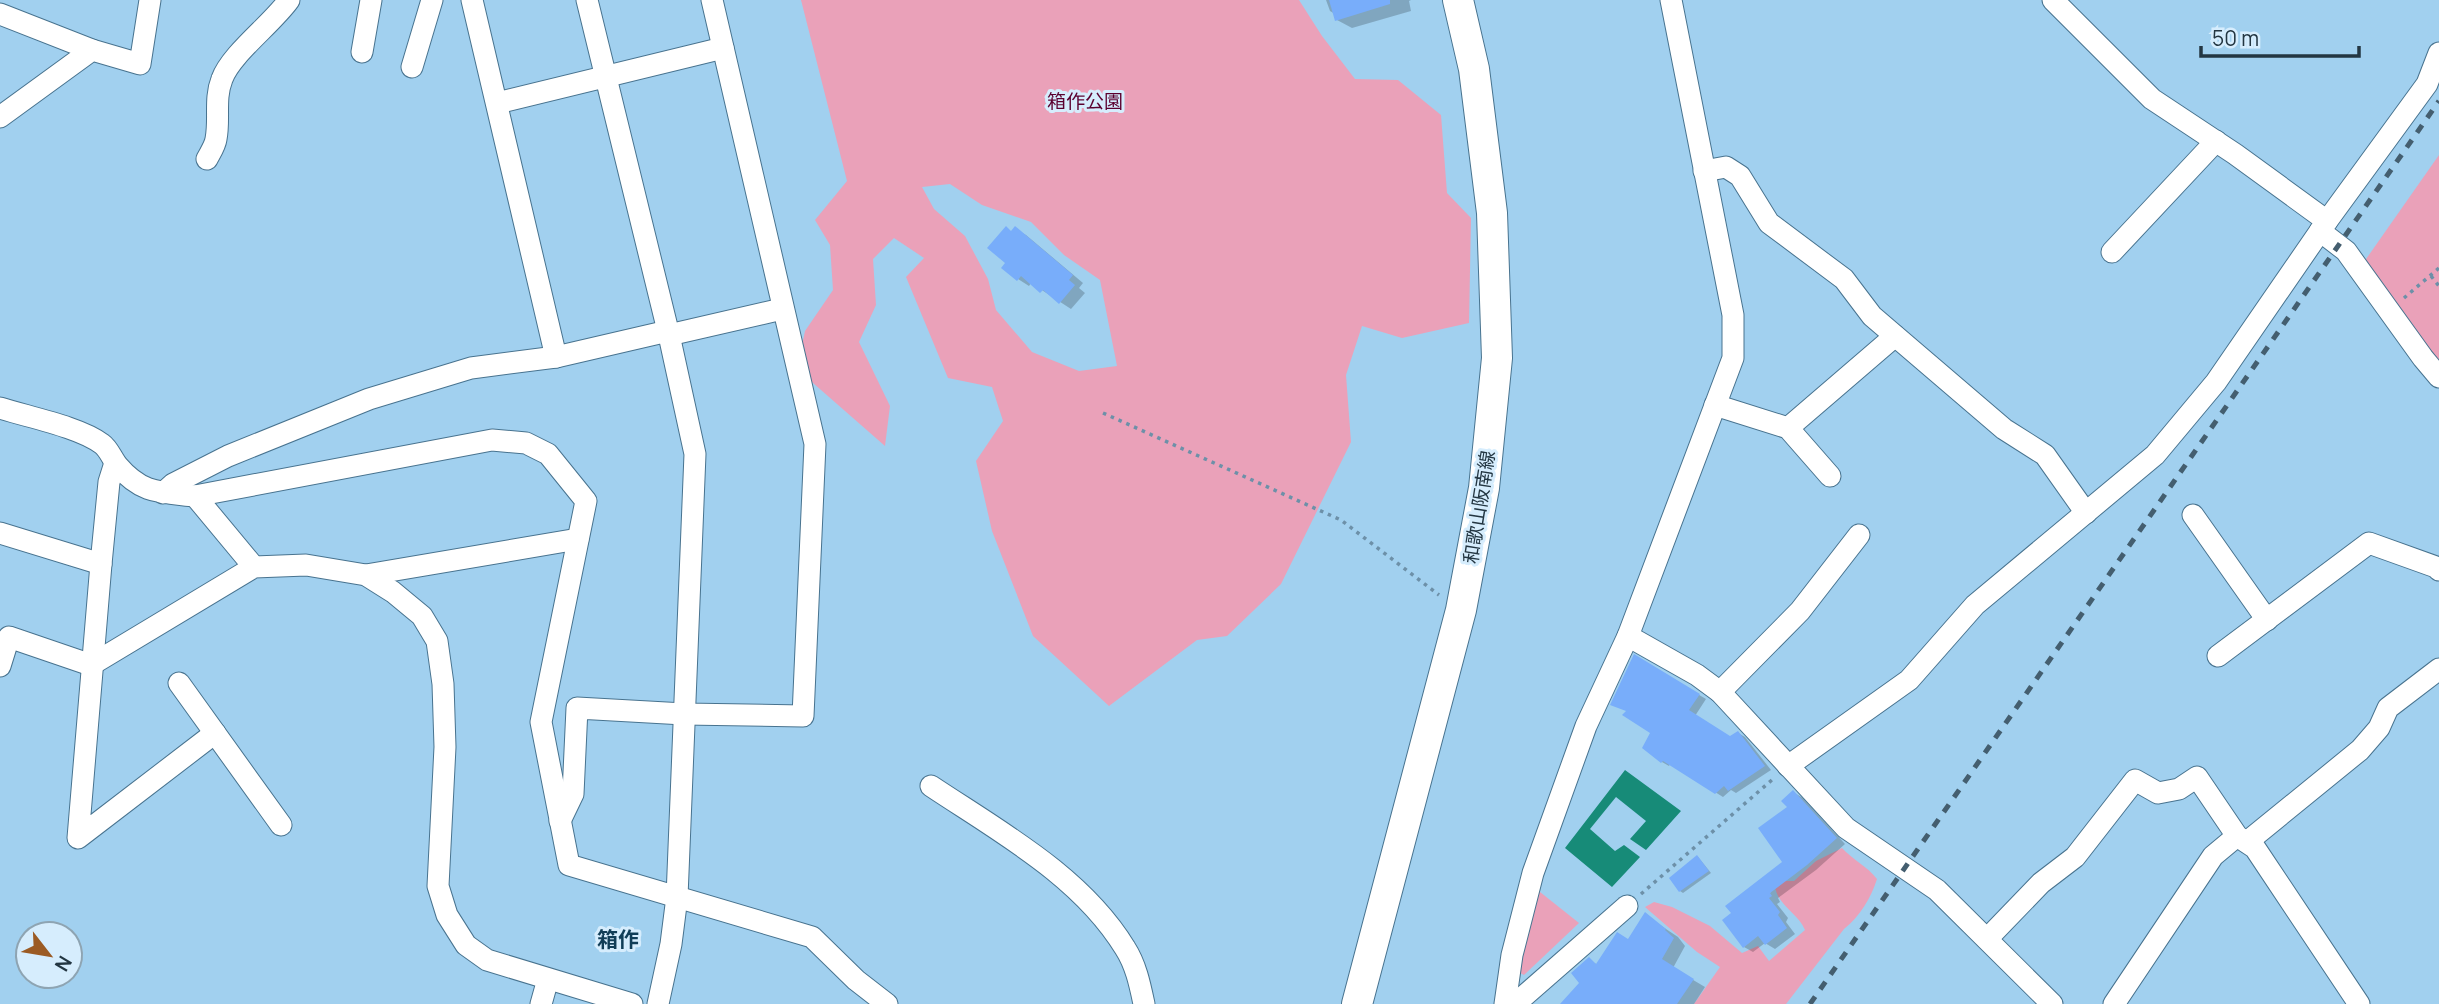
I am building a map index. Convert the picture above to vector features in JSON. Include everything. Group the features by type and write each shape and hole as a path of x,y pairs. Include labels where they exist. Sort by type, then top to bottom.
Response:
{"main road":[{"name":"和歌山阪南線","path":"1357,1004 1461,610 1487,462 1497,358 1492,213 1474,69 1458,0"}],"street":[{"path":"0,15 93,50 140,64 150,0"},
{"path":"207,159 216,140 217,98 222,77 289,0"},
{"path":"362,52 371,0"},
{"path":"412,68 432,0"},
{"path":"472,0 556,357"},
{"path":"587,0 669,333 695,454 677,897 671,944 658,1004"},
{"path":"560,821 573,794 577,708 684,715 803,716 815,444 712,0"},
{"path":"1505,1004 1512,955 1533,873 1586,726 1628,636 1732,358 1733,315 1671,0"},
{"path":"2053,0 2152,99 2216,141 2324,226 2346,251 2423,359 2439,377"},
{"path":"497,103 723,48"},
{"path":"0,117 93,50"},
{"path":"1788,766 1909,680 1975,605 2155,455 2216,382 2427,84 2439,53"},
{"path":"2112,252 2216,141"},
{"path":"1704,171 1726,167 1740,176 1769,223 1844,279 1872,316 2004,429 2045,455 2086,513"},
{"path":"163,493 173,484 228,456 369,399 471,368 556,357 782,309"},
{"path":"1788,428 1895,336"},
{"path":"1715,405 1788,428 1830,476"},
{"path":"0,408 86,434 105,445 115,463 135,483 163,493 195,496 492,440 526,443 548,454 586,501 541,722 569,864 811,937 856,980 887,1004"},
{"path":"115,463 109,482 90,665 78,838 215,733"},
{"path":"195,496 254,567"},
{"path":"2193,515 2267,620"},
{"path":"0,533 100,564"},
{"path":"1720,692 1800,611 1859,535"},
{"path":"90,665 254,567 306,565 366,575 578,539"},
{"path":"2218,656 2369,543 2439,570"},
{"path":"366,575 393,592 422,616 437,641 443,684 445,747 438,886 447,915 466,945 487,960 632,1004"},
{"path":"0,666 5,635 90,665"},
{"path":"1628,636 1720,692 1846,828 1937,890 2052,1004"},
{"path":"2114,1004 2213,856 2242,839 2360,750 2379,729 2388,708 2439,669"},
{"path":"178,683 281,825"},
{"path":"1987,939 2041,883 2075,857 2136,780 2158,793 2179,789 2197,777 2242,839 2255,848 2359,1004"},
{"path":"931,786 1038,857 1105,919 1127,950 1139,978 1144,1004"},
{"path":"1515,1004 1627,906"},
{"path":"541,1004 548,979"}],"path":[{"path":"2389,311 2439,268"},
{"path":"2431,276 2439,286"},
{"path":"1103,413 1340,520 1436,593"},
{"path":"1627,906 1788,766"}],"green space":[{"name":"箱作公園","path":"801,0 1299,0 1355,79 1398,80 1441,115 1447,193 1471,218 1469,323 1402,338 1362,326 1346,375 1351,442 1281,584 1227,636 1197,640 1109,706 1033,636 992,531 976,461 1003,421 992,387 948,378 906,277 924,258 894,238 873,259 876,305 859,342 890,406 885,446 797,369 805,331 833,290 830,245 815,220 847,181","holes":["950,184 982,205 1031,222 1064,255 1100,280 1117,366 1079,371 1032,352 996,310 988,279 965,236 934,209 922,187"]},
{"path":"2439,155 2439,364 2364,262"},
{"path":"1842,848 1877,879 1875,886 1860,912 1786,1004 1694,1004 1720,967 1697,952 1645,907 1654,902 1672,907 1710,926 1742,953 1758,946 1769,961 1805,930 1784,904 1775,886 1781,881 1794,881 1816,861"},
{"path":"1535,888 1579,923 1524,975 1516,971"}],"shaded area":[{"path":"1625,770 1681,811 1646,850 1630,839 1646,821 1616,797 1590,829 1615,851 1624,845 1640,857 1612,887 1565,848"}],"building":[{"path":"1329,0 1390,0 1390,4 1335,21"},
{"path":"1006,226 1011,231 1015,226 1073,275 1069,280 1075,285 1059,304 1043,290 1040,293 1021,276 1017,281 1001,268 1005,263 987,248"},
{"path":"1634,654 1700,694 1689,710 1730,736 1738,731 1765,766 1728,791 1724,786 1715,794 1663,761 1661,763 1642,748 1650,733 1622,715 1626,711 1610,705"},
{"path":"1793,790 1837,838 1770,893 1772,896 1769,898 1780,912 1778,915 1787,928 1765,945 1758,936 1743,948 1722,920 1731,913 1725,906 1782,862 1758,828 1787,807 1781,801"},
{"path":"1697,855 1709,871 1679,892 1669,878"},
{"path":"1645,912 1674,938 1662,959 1694,979 1677,1004 1560,1004 1579,983 1571,973 1589,957 1596,964 1617,932 1628,939"}],"railway":[{"path":"1810,1004 2439,101"}],"district":[{"name":"箱作","path":"618,940"}]}
